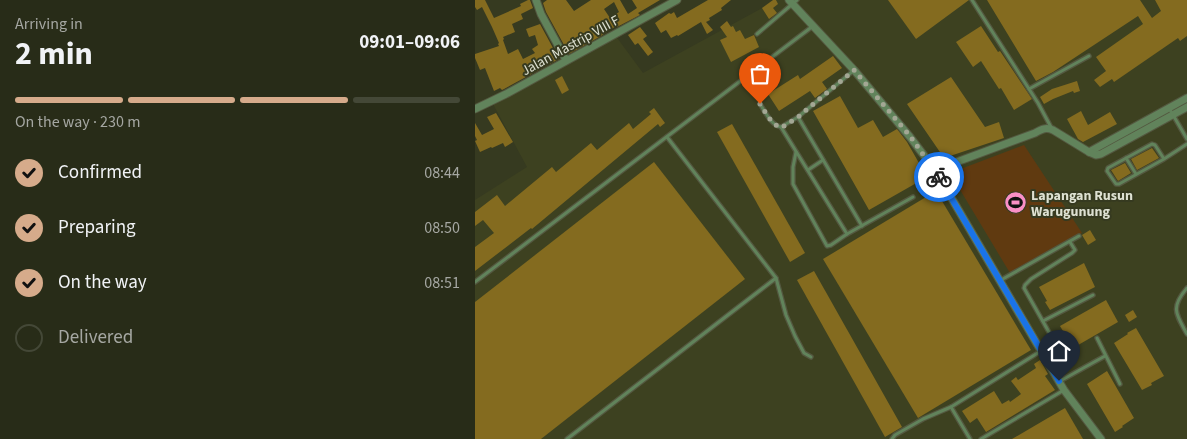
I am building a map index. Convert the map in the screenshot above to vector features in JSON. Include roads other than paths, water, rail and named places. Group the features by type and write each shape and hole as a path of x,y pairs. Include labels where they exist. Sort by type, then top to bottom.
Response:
{"street":[{"path":"536,0 541,14 566,60"},
{"name":"Jalan Mastrip VIII F","path":"475,110 677,0"},
{"path":"793,1 910,136 935,170 1064,390 1101,439"},
{"path":"1089,152 1187,98"},
{"path":"935,170 1044,128 1053,130 1095,155 1101,154 1187,107"}],"lane":[{"path":"972,0 1053,130"},
{"path":"757,34 793,1"},
{"path":"475,282 813,26"},
{"path":"1029,89 1089,56"},
{"path":"781,128 798,117 854,70"},
{"path":"760,104 773,124 781,128 847,234"},
{"path":"1169,107 1187,139"},
{"path":"798,117 863,226"},
{"path":"667,136 776,278 786,315 795,336 804,353 811,358"},
{"path":"1164,159 1155,145 1152,144 1108,168 1107,171 1116,184 1118,184 1164,159 1187,144"},
{"path":"796,152 793,167 793,184 827,246 831,246 847,234 913,197"},
{"path":"1126,158 1136,174"},
{"path":"808,170 823,160"},
{"path":"1000,281 1079,236"},
{"path":"1055,341 1024,288 1031,279 1075,250 1070,242"},
{"path":"567,439 776,278"},
{"path":"1187,288 1181,294 1176,306 1176,315 1187,334"},
{"path":"1043,321 1093,295"},
{"path":"1097,338 1120,384"},
{"path":"892,439 895,435 916,423 951,407 1041,351"},
{"path":"1059,381 1105,356"},
{"path":"981,439 1064,390"},
{"path":"951,407 970,439"}],"place":[{"name":"Lapangan Rusun Warugunung","path":"1015,203"}]}
